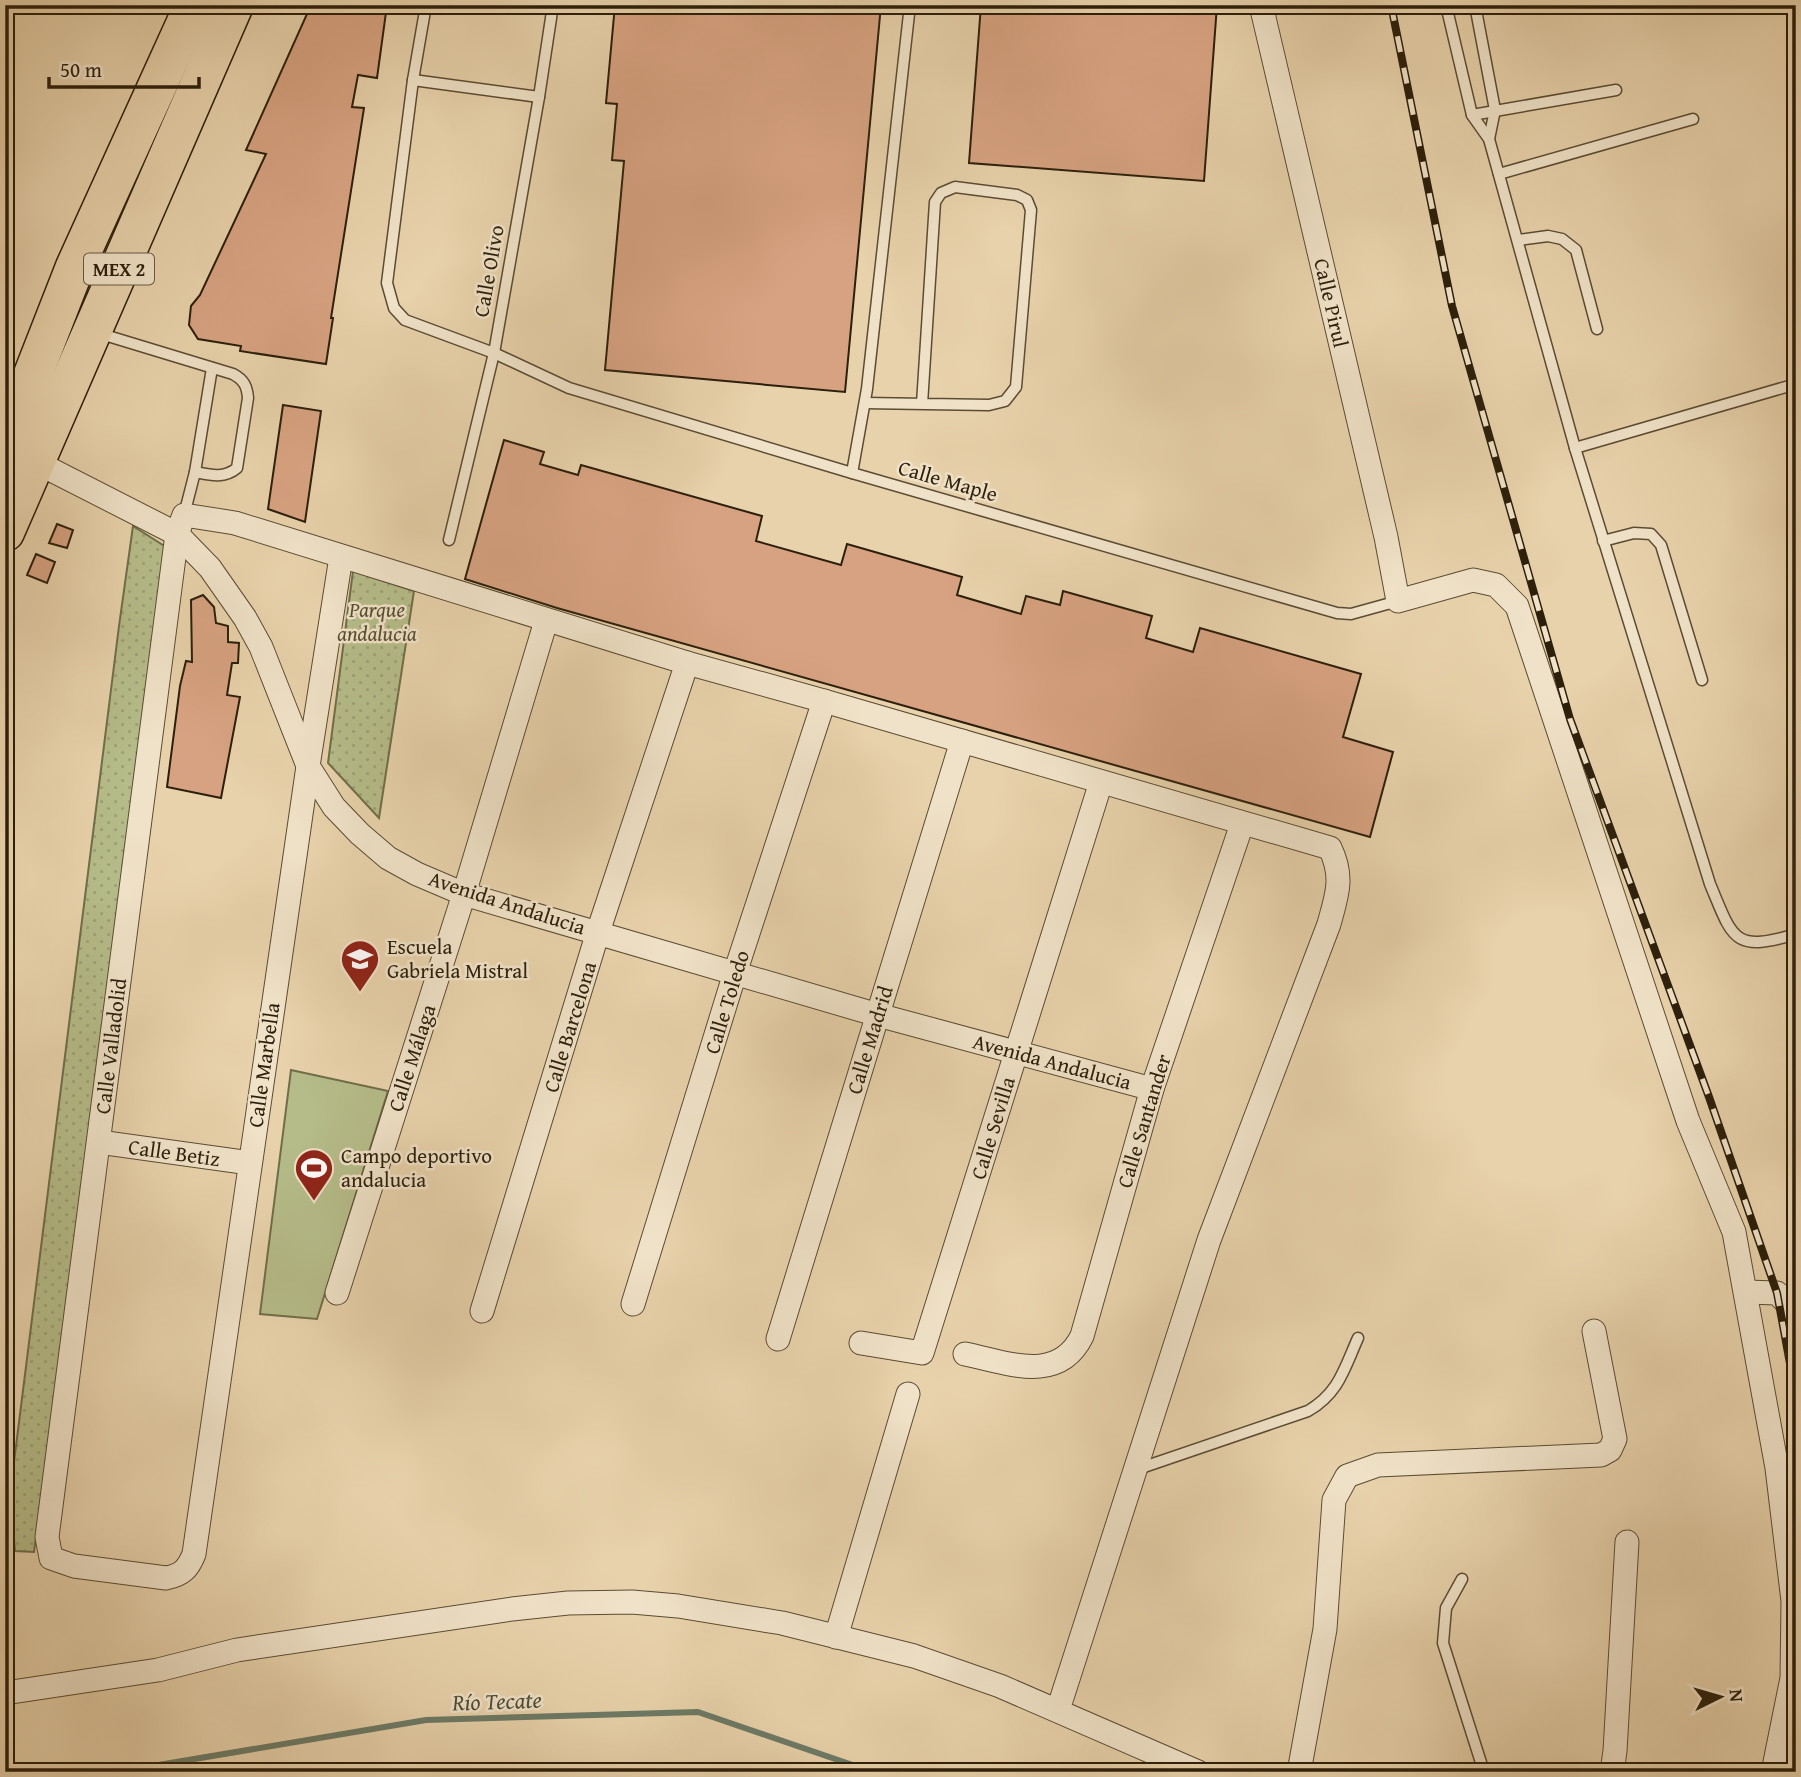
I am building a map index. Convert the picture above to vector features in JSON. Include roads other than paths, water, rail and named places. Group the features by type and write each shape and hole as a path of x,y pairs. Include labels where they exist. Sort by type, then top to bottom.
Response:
{"highway":[{"name":"MEX 2","path":"5,532 15,452 18,399 194,5"},
{"name":"MEX 2","path":"15,452 92,331 234,5"}],"street":[{"name":"Calle Pirul","path":"1261,5 1386,537 1398,601"},
{"name":"Avenida Andalucia","path":"15,452 181,525 245,618 261,647 308,766 334,807 388,858 464,894 878,1015 1152,1089"},
{"path":"181,525 235,523 687,663 1329,848 1338,864 1336,897 1293,1020 1209,1240 1058,1710"},
{"name":"Calle Valladolid","path":"181,525 47,1537 51,1558 74,1566 166,1578 185,1571"},
{"name":"Calle Marbella","path":"185,1571 197,1541 308,766 341,557"},
{"path":"1398,601 1473,580 1496,585 1517,606 1688,1121 1734,1232 1777,1468 1793,1601 1792,1678 1773,1772"},
{"name":"Calle Málaga","path":"337,1293 464,894 546,621"},
{"name":"Calle Barcelona","path":"482,1311 598,932 687,663"},
{"name":"Calle Toledo","path":"633,1304 735,973 824,701"},
{"name":"Calle Madrid","path":"778,1339 962,741"},
{"name":"Calle Sevilla","path":"861,1343 922,1353 1101,782"},
{"name":"Calle Santander","path":"965,1353 1030,1367 1054,1364 1077,1346 1152,1089 1242,824"},
{"name":"Calle Betiz","path":"99,1142 250,1163"},
{"path":"1746,1292 1777,1293 1796,1312"},
{"path":"1299,1772 1325,1629 1334,1500 1347,1476 1378,1465 1601,1455 1610,1450 1615,1439 1594,1331"},
{"path":"836,1637 908,1394"},
{"path":"1612,1772 1628,1542"},
{"path":"5,1693 158,1670 237,1650 512,1609 568,1603 632,1602 678,1606 782,1623 914,1656 963,1671 1198,1772"}],"lane":[{"name":"Calle Maple","path":"426,5 413,79 387,283 390,300 398,315 405,320 494,353 569,388 1337,613 1351,614 1398,601"},
{"name":"Calle Olivo","path":"449,540 494,353 553,5"},
{"path":"852,473 865,403 910,5"},
{"path":"1446,5 1472,115 1489,139 1575,448 1710,884 1728,926 1740,939 1766,943 1796,933"},
{"path":"1475,5 1494,110 1489,139"},
{"path":"413,79 539,97"},
{"path":"1472,115 1616,90"},
{"path":"1499,174 1693,119"},
{"path":"865,403 922,404 989,405 1005,401 1016,387 1031,210 1027,200 1017,195 955,187 941,193 935,202 922,404"},
{"path":"1518,240 1548,236 1562,239 1576,250 1597,329"},
{"path":"92,331 242,379 248,398 237,468 230,474 219,476 195,472"},
{"path":"181,525 195,472 212,368"},
{"path":"1575,448 1796,384"},
{"path":"1603,541 1633,533 1651,534 1661,545 1702,680"},
{"path":"1135,1470 1308,1411 1334,1390 1358,1338"},
{"path":"1462,1579 1446,1608 1443,1643 1485,1772"}],"waterway":[{"name":"Río Tecate","path":"117,1772 426,1720 698,1712 873,1772"}],"railway":[{"path":"1391,5 1452,306 1570,719 1709,1097 1777,1293 1796,1396"},
{"path":"1793,1772 1796,1756"}],"place":[{"name":"Escuela Gabriela Mistral","path":"360,993"},
{"name":"Campo deportivo andalucia","path":"314,1202"}],"park label":[{"name":"Parque andalucia","path":"377,622"}]}
